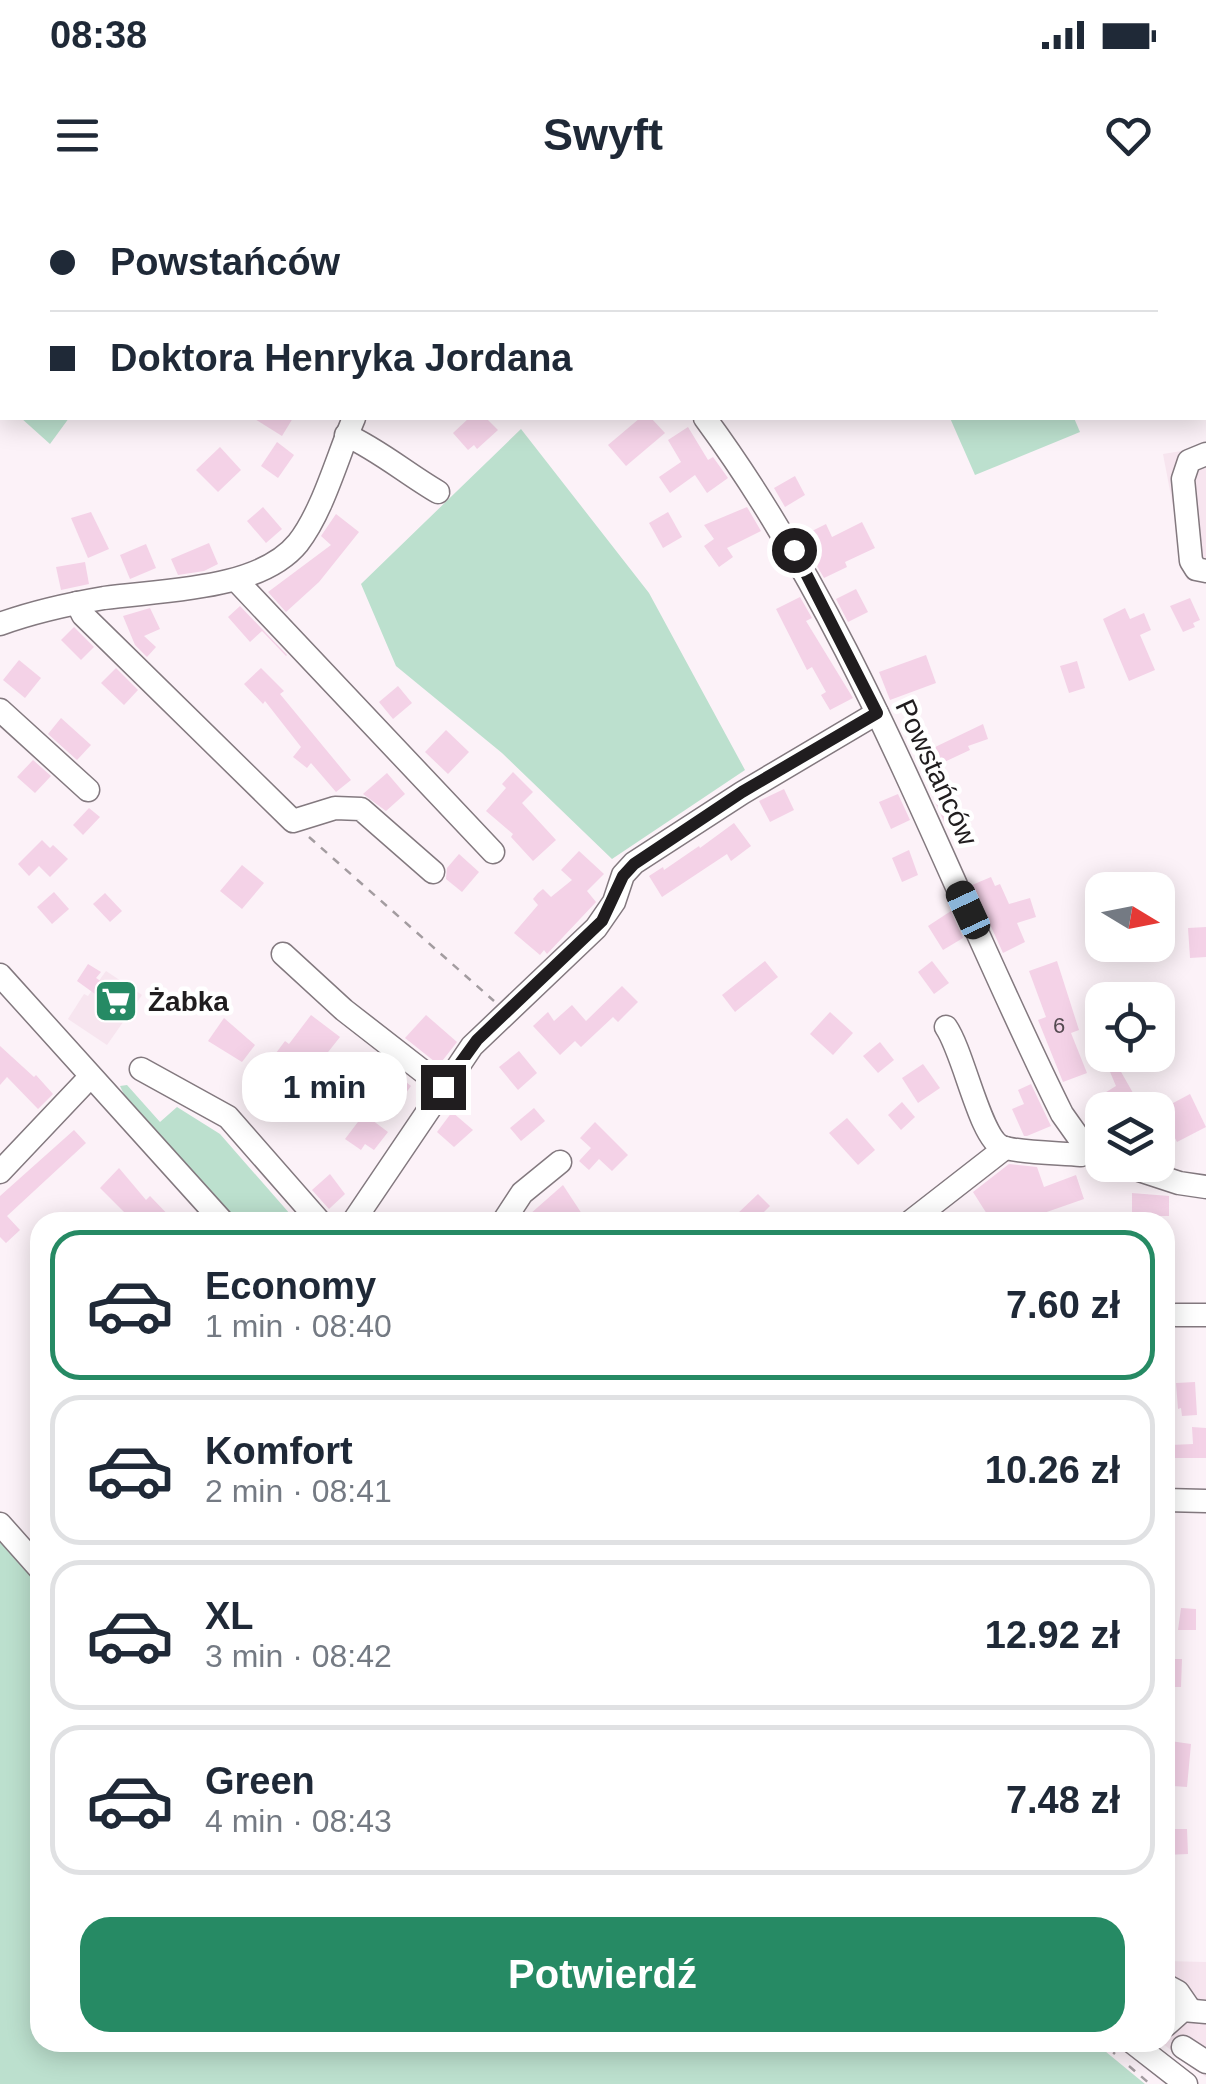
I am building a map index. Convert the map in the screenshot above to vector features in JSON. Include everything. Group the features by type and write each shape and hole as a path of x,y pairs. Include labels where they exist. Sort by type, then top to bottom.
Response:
{"street":[{"name":"Powstańców","path":"707,420 787,538 877,713 1057,1104 1073,1132 1085,1142"},
{"path":"0,624 77,603 236,580 284,555 300,540 350,426 389,462 438,492"},
{"path":"1206,454 1189,460 1183,480 1190,561 1196,569 1206,571"},
{"path":"236,580 494,852"},
{"path":"77,603 83,615 294,821 335,808 361,809 433,872"},
{"path":"0,710 88,790"},
{"path":"359,1212 477,1040 602,921 623,876 640,858 742,792 877,713"},
{"path":"284,954 344,1010 443,1087"},
{"path":"0,975 64,1030 90,1076 214,1212"},
{"path":"946,1027 962,1057 986,1132 1004,1148 1085,1155"},
{"path":"141,1068 228,1116 311,1212"},
{"path":"0,1172 90,1076"},
{"path":"923,1212 1004,1148"},
{"path":"510,1212 522,1193 560,1162"},
{"path":"1175,1182 1206,1187"},
{"path":"1176,1316 1206,1315"},
{"path":"1175,1500 1206,1501"},
{"path":"0,1524 30,1558"},
{"path":"1175,1990 1198,2010"},
{"path":"1175,2046 1206,2062"},
{"path":"1133,2052 1165,2076 1186,2084"},
{"path":"1142,2052 1165,2076"}],"path":[{"path":"294,821 506,1012"}],"shaded area":[{"path":"1206,447 1206,572 1187,580 1163,454"},
{"path":"106,971 142,995 107,1045 68,1019"},
{"path":"1175,1961 1206,1962 1206,2077 1174,2052"}],"green space":[{"path":"23,420 68,420 50,444"},
{"path":"951,420 1075,420 1080,432 975,475"},
{"path":"521,429 649,593 745,770 612,859 502,753 396,666 361,584"},
{"path":"127,1085 160,1122 177,1107 220,1134 288,1212 224,1212 131,1109 120,1086"},
{"path":"0,1513 30,1547 30,2052 1106,2052 1145,2084 0,2084"}],"building":[{"path":"256,420 292,420 282,436"},
{"path":"467,420 488,420 498,430 477,449 474,445 468,450 453,433"},
{"path":"638,420 653,420 665,433 626,466 608,445"},
{"path":"688,427 708,460 713,457 728,478 707,493 695,475 670,493 659,477 681,462 668,440"},
{"path":"277,442 294,455 278,478 261,466"},
{"path":"220,447 241,470 218,492 196,470"},
{"path":"795,476 805,495 785,507 774,488"},
{"path":"263,507 282,529 266,543 247,521"},
{"path":"747,507 761,531 727,548 733,557 719,567 704,546 714,539 704,525"},
{"path":"91,512 109,549 88,558 71,518"},
{"path":"668,512 682,537 663,548 649,523"},
{"path":"336,514 359,532 319,582 286,612 268,592 331,545 321,536"},
{"path":"862,522 875,548 845,562 847,567 824,578 800,537 826,524 832,537"},
{"path":"209,543 218,564 204,571 178,575 171,559"},
{"path":"146,544 156,568 130,579 120,555"},
{"path":"85,562 89,584 61,590 56,567"},
{"path":"856,589 868,612 848,622 836,599"},
{"path":"800,597 812,618 806,621 853,698 830,710 821,695 826,692 812,667 807,670 776,609"},
{"path":"1190,598 1200,620 1183,632 1170,606"},
{"path":"240,606 286,656 262,631 250,642 228,617"},
{"path":"150,608 160,629 144,636 156,647 147,657 135,645 123,616"},
{"path":"1125,608 1130,619 1144,613 1151,630 1140,635 1155,670 1129,681 1103,619"},
{"path":"74,627 94,647 81,660 61,640"},
{"path":"926,655 936,683 890,700 879,672"},
{"path":"19,660 41,678 25,698 3,680"},
{"path":"1077,661 1085,688 1069,693 1060,666"},
{"path":"116,668 138,690 124,705 101,683"},
{"path":"261,668 284,691 280,694 351,780 336,792 311,763 307,768 293,757 301,747 265,701 263,704 244,684"},
{"path":"398,686 412,703 393,719 379,702"},
{"path":"61,718 91,745 77,760 48,734"},
{"path":"983,724 988,739 968,746 970,750 940,764 934,757 931,749"},
{"path":"446,730 469,752 448,774 425,752"},
{"path":"33,760 51,776 35,793 17,777"},
{"path":"513,772 533,792 522,803 556,840 533,861 511,837 513,834 486,811 506,788 502,784"},
{"path":"387,773 405,794 386,811 363,794"},
{"path":"784,789 794,810 770,822 759,801"},
{"path":"898,794 910,820 891,829 879,802"},
{"path":"953,794 965,820 950,827 935,802"},
{"path":"89,808 100,817 83,835 73,825"},
{"path":"734,823 751,846 731,861 727,854 662,897 649,876 700,848"},
{"path":"42,840 68,859 50,877 39,866 29,876 18,864"},
{"path":"909,850 918,875 902,882 892,858"},
{"path":"579,851 604,874 587,891 596,902 547,954 544,950 540,955 514,933 538,905 533,899 538,893 543,889 551,897 572,880 561,870"},
{"path":"459,854 479,872 462,892 446,879 447,868"},
{"path":"242,865 264,883 242,909 220,891"},
{"path":"991,877 995,886 1000,884 1009,904 1030,898 1036,917 1017,923 1025,942 1003,953 972,885"},
{"path":"54,892 69,909 52,924 37,907"},
{"path":"105,893 122,911 110,922 93,904"},
{"path":"951,911 963,938 943,950 928,926"},
{"path":"1206,927 1206,957 1190,958 1188,928"},
{"path":"765,961 778,977 735,1012 722,995"},
{"path":"932,961 949,983 934,994 918,972"},
{"path":"1057,961 1079,1030 1071,1033 1087,1073 1063,1082 1038,1020 1046,1017 1029,971"},
{"path":"88,964 101,972 96,978 135,1004 127,1017 77,981"},
{"path":"622,986 638,1002 618,1022 613,1017 581,1047 575,1041 560,1055 533,1026 548,1012 554,1021 572,1005 586,1021"},
{"path":"830,1012 853,1033 833,1055 810,1034"},
{"path":"311,1015 340,1037 317,1066 348,1094 351,1090 363,1100 351,1115 330,1098 324,1105 308,1092 305,1095 267,1065"},
{"path":"426,1015 457,1042 439,1065 405,1038"},
{"path":"224,1018 255,1045 242,1062 208,1041"},
{"path":"880,1042 894,1060 878,1073 863,1056"},
{"path":"0,1046 53,1094 38,1109 7,1077 0,1085"},
{"path":"519,1051 537,1073 518,1090 499,1067"},
{"path":"384,1064 411,1086 397,1105 369,1083"},
{"path":"923,1064 940,1088 918,1103 902,1078"},
{"path":"1110,1072 1121,1072 1132,1092 1106,1092 1116,1086"},
{"path":"1031,1084 1051,1126 1024,1136 1012,1109 1024,1104 1018,1090"},
{"path":"1190,1094 1206,1127 1177,1142 1175,1138 1175,1102"},
{"path":"902,1102 915,1117 901,1130 888,1115"},
{"path":"534,1108 545,1121 521,1141 510,1128"},
{"path":"452,1112 473,1130 454,1147 437,1132"},
{"path":"364,1114 388,1132 374,1150 365,1144 361,1150 345,1139"},
{"path":"847,1118 875,1150 858,1165 829,1133"},
{"path":"595,1122 628,1155 612,1171 599,1159 589,1170 579,1161 591,1148 580,1138"},
{"path":"74,1130 86,1143 7,1216 20,1230 6,1243 0,1237 0,1196"},
{"path":"1009,1164 1037,1167 1044,1187 1076,1175 1084,1199 1047,1212 986,1212 973,1192"},
{"path":"119,1168 146,1200 150,1196 165,1212 124,1212 100,1188"},
{"path":"330,1174 345,1194 329,1209 312,1190"},
{"path":"563,1185 581,1212 532,1212"},
{"path":"1132,1193 1169,1196 1169,1212 1132,1212"},
{"path":"758,1194 770,1206 764,1212 739,1212"},
{"path":"1195,1382 1197,1415 1182,1416 1176,1383"},
{"path":"1192,1427 1206,1428 1206,1458 1175,1458 1175,1445 1193,1444"},
{"path":"1181,1608 1196,1609 1196,1630 1178,1630"},
{"path":"1175,1659 1182,1659 1181,1687 1175,1687"},
{"path":"1175,1742 1191,1744 1187,1787 1175,1786"},
{"path":"1175,1829 1187,1829 1188,1854 1175,1855"}],"place":[{"name":"Żabka","path":"116,1001"}],"route":[{"path":"443,1087 477,1040 602,921 614,902 620,881 634,864 742,792 877,713 794,550"}]}
